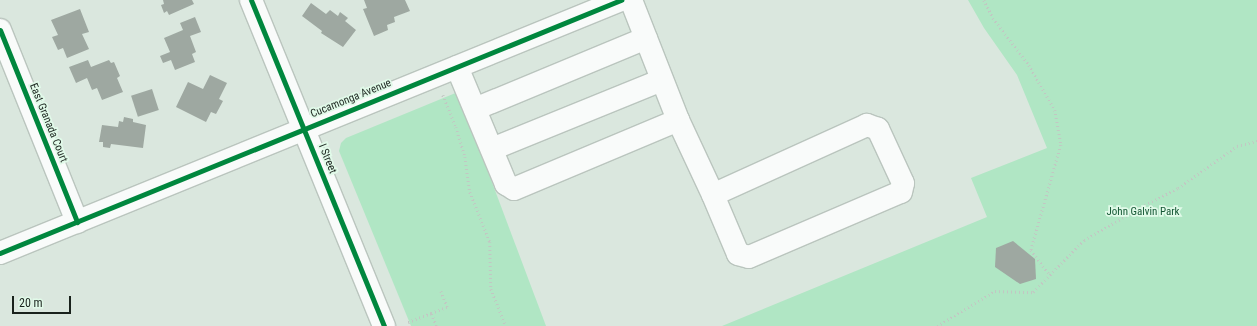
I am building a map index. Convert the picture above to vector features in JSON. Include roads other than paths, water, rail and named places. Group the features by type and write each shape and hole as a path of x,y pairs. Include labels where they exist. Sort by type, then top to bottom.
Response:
{"street":[{"name":"I Street","path":"251,0 384,326"},
{"name":"Cucamonga Avenue","path":"0,253 622,0"},
{"path":"631,0 678,120 713,195 738,254 750,257 901,192 903,183 878,129 867,125 713,195"},
{"name":"East Granada Court","path":"0,30 77,222"},
{"path":"475,109 646,38"},
{"path":"457,67 506,184 514,189 678,120"},
{"path":"492,150 662,80"}],"park label":[{"name":"John Galvin Park","path":"1143,212"}]}
